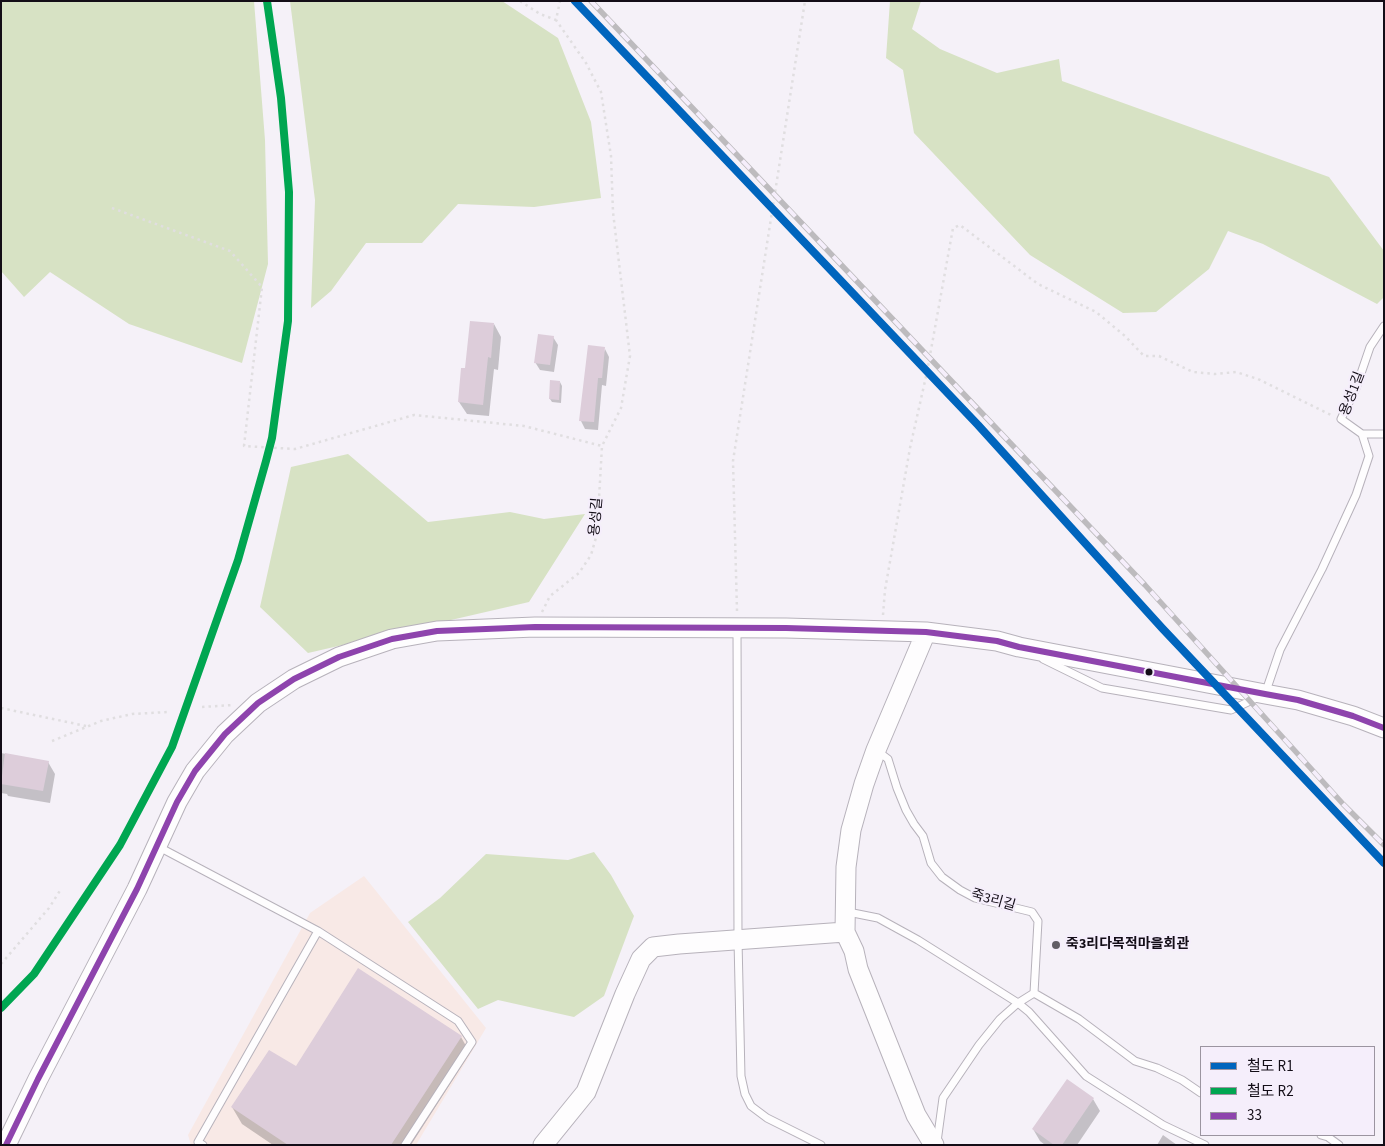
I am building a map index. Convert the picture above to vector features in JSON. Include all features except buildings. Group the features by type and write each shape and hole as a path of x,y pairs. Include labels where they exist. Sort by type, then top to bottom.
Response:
{"street":[{"path":"6,1145 38,1079 137,889 177,802 195,772 225,734 258,703 294,679 339,656 392,640 437,631 535,626 926,632 997,640 1019,647 1298,700 1353,716 1384,728"},
{"path":"926,632 876,750 851,830 846,867 845,932 854,951 858,969 916,1116 935,1145"},
{"path":"543,1145 586,1092 625,994 641,960 653,947 845,932"}],"lane":[{"name":"용성1길","path":"1384,326 1370,347 1356,388 1341,420 1362,434 1384,434"},
{"path":"1265,694 1280,650 1322,569 1356,495 1369,456 1362,434"},
{"path":"738,628 738,940 741,1076 745,1094 751,1106 767,1118 821,1145"},
{"name":"죽3리길","path":"876,750 888,759 906,810 923,836 931,863 942,877 975,898 1032,912 1038,921 1034,993"},
{"path":"156,846 318,931 458,1021 472,1042 405,1145"},
{"path":"845,911 878,918 918,940 1018,1004 1029,1012 1086,1076 1163,1125 1206,1145"},
{"path":"203,1145 198,1142 318,931"},
{"path":"935,1145 943,1098 995,1026 1018,1004 1034,993 1079,1020 1135,1062 1157,1068 1182,1080 1200,1092"},
{"path":"1324,1136 1339,1145"}],"path":[{"path":"112,208 230,251 262,287 244,446 296,449 414,415 524,426 602,446 621,408 630,356 613,212 611,156 601,92 586,63 556,20 540,14 520,1"},
{"path":"556,20 560,1"},
{"path":"738,628 733,461 805,1"},
{"path":"881,631 884,590 910,448 927,372 953,228 960,224 1038,284 1096,312 1125,336 1144,356 1158,356 1193,372 1214,374 1236,372 1341,420"},
{"name":"용성길","path":"535,626 550,596 579,573 591,555 597,534 602,446"},
{"path":"1,708 87,727"},
{"path":"52,741 101,721 132,714 167,712"},
{"path":"1,964 48,908 61,889"}],"shaded area":[{"path":"364,876 486,1028 416,1145 191,1145 188,1135 310,913"}],"green space":[{"path":"1,1 254,1 265,140 268,264 242,363 129,324 50,272 24,297 1,271"},
{"path":"290,1 502,1 558,38 591,122 601,198 534,207 458,204 422,243 366,243 331,291 311,308 315,200"},
{"path":"890,1 921,1 912,29 940,49 997,73 1059,59 1062,81 1329,177 1384,251 1384,297 1377,304 1263,244 1228,231 1209,269 1156,312 1123,313 1030,255 914,133 903,70 886,58"},
{"path":"348,454 428,522 510,512 544,519 585,514 529,602 308,653 260,607 291,467"},
{"path":"594,852 611,875 634,916 604,996 574,1017 498,1000 478,1009 408,922 440,898 486,854 568,860"}],"railway":[{"path":"575,1 978,425 1162,628 1384,863"},
{"path":"591,1 1145,585 1343,804 1384,845"}],"rail line":[{"name":"R2","path":"1,1008 34,974 120,845 172,747 238,560 266,461 272,438 288,321 289,192 281,98 267,1"},
{"name":"R1","path":"575,1 978,425 1162,628 1384,863"}],"transit line":[{"name":"33","path":"6,1145 38,1079 137,889 177,802 195,771 225,734 258,703 294,679 339,657 392,639 437,631 535,627 786,628 926,632 997,641 1019,647 1298,700 1353,716 1384,728"}],"place":[{"name":"죽3리다목적마을회관","path":"1056,945"}]}
